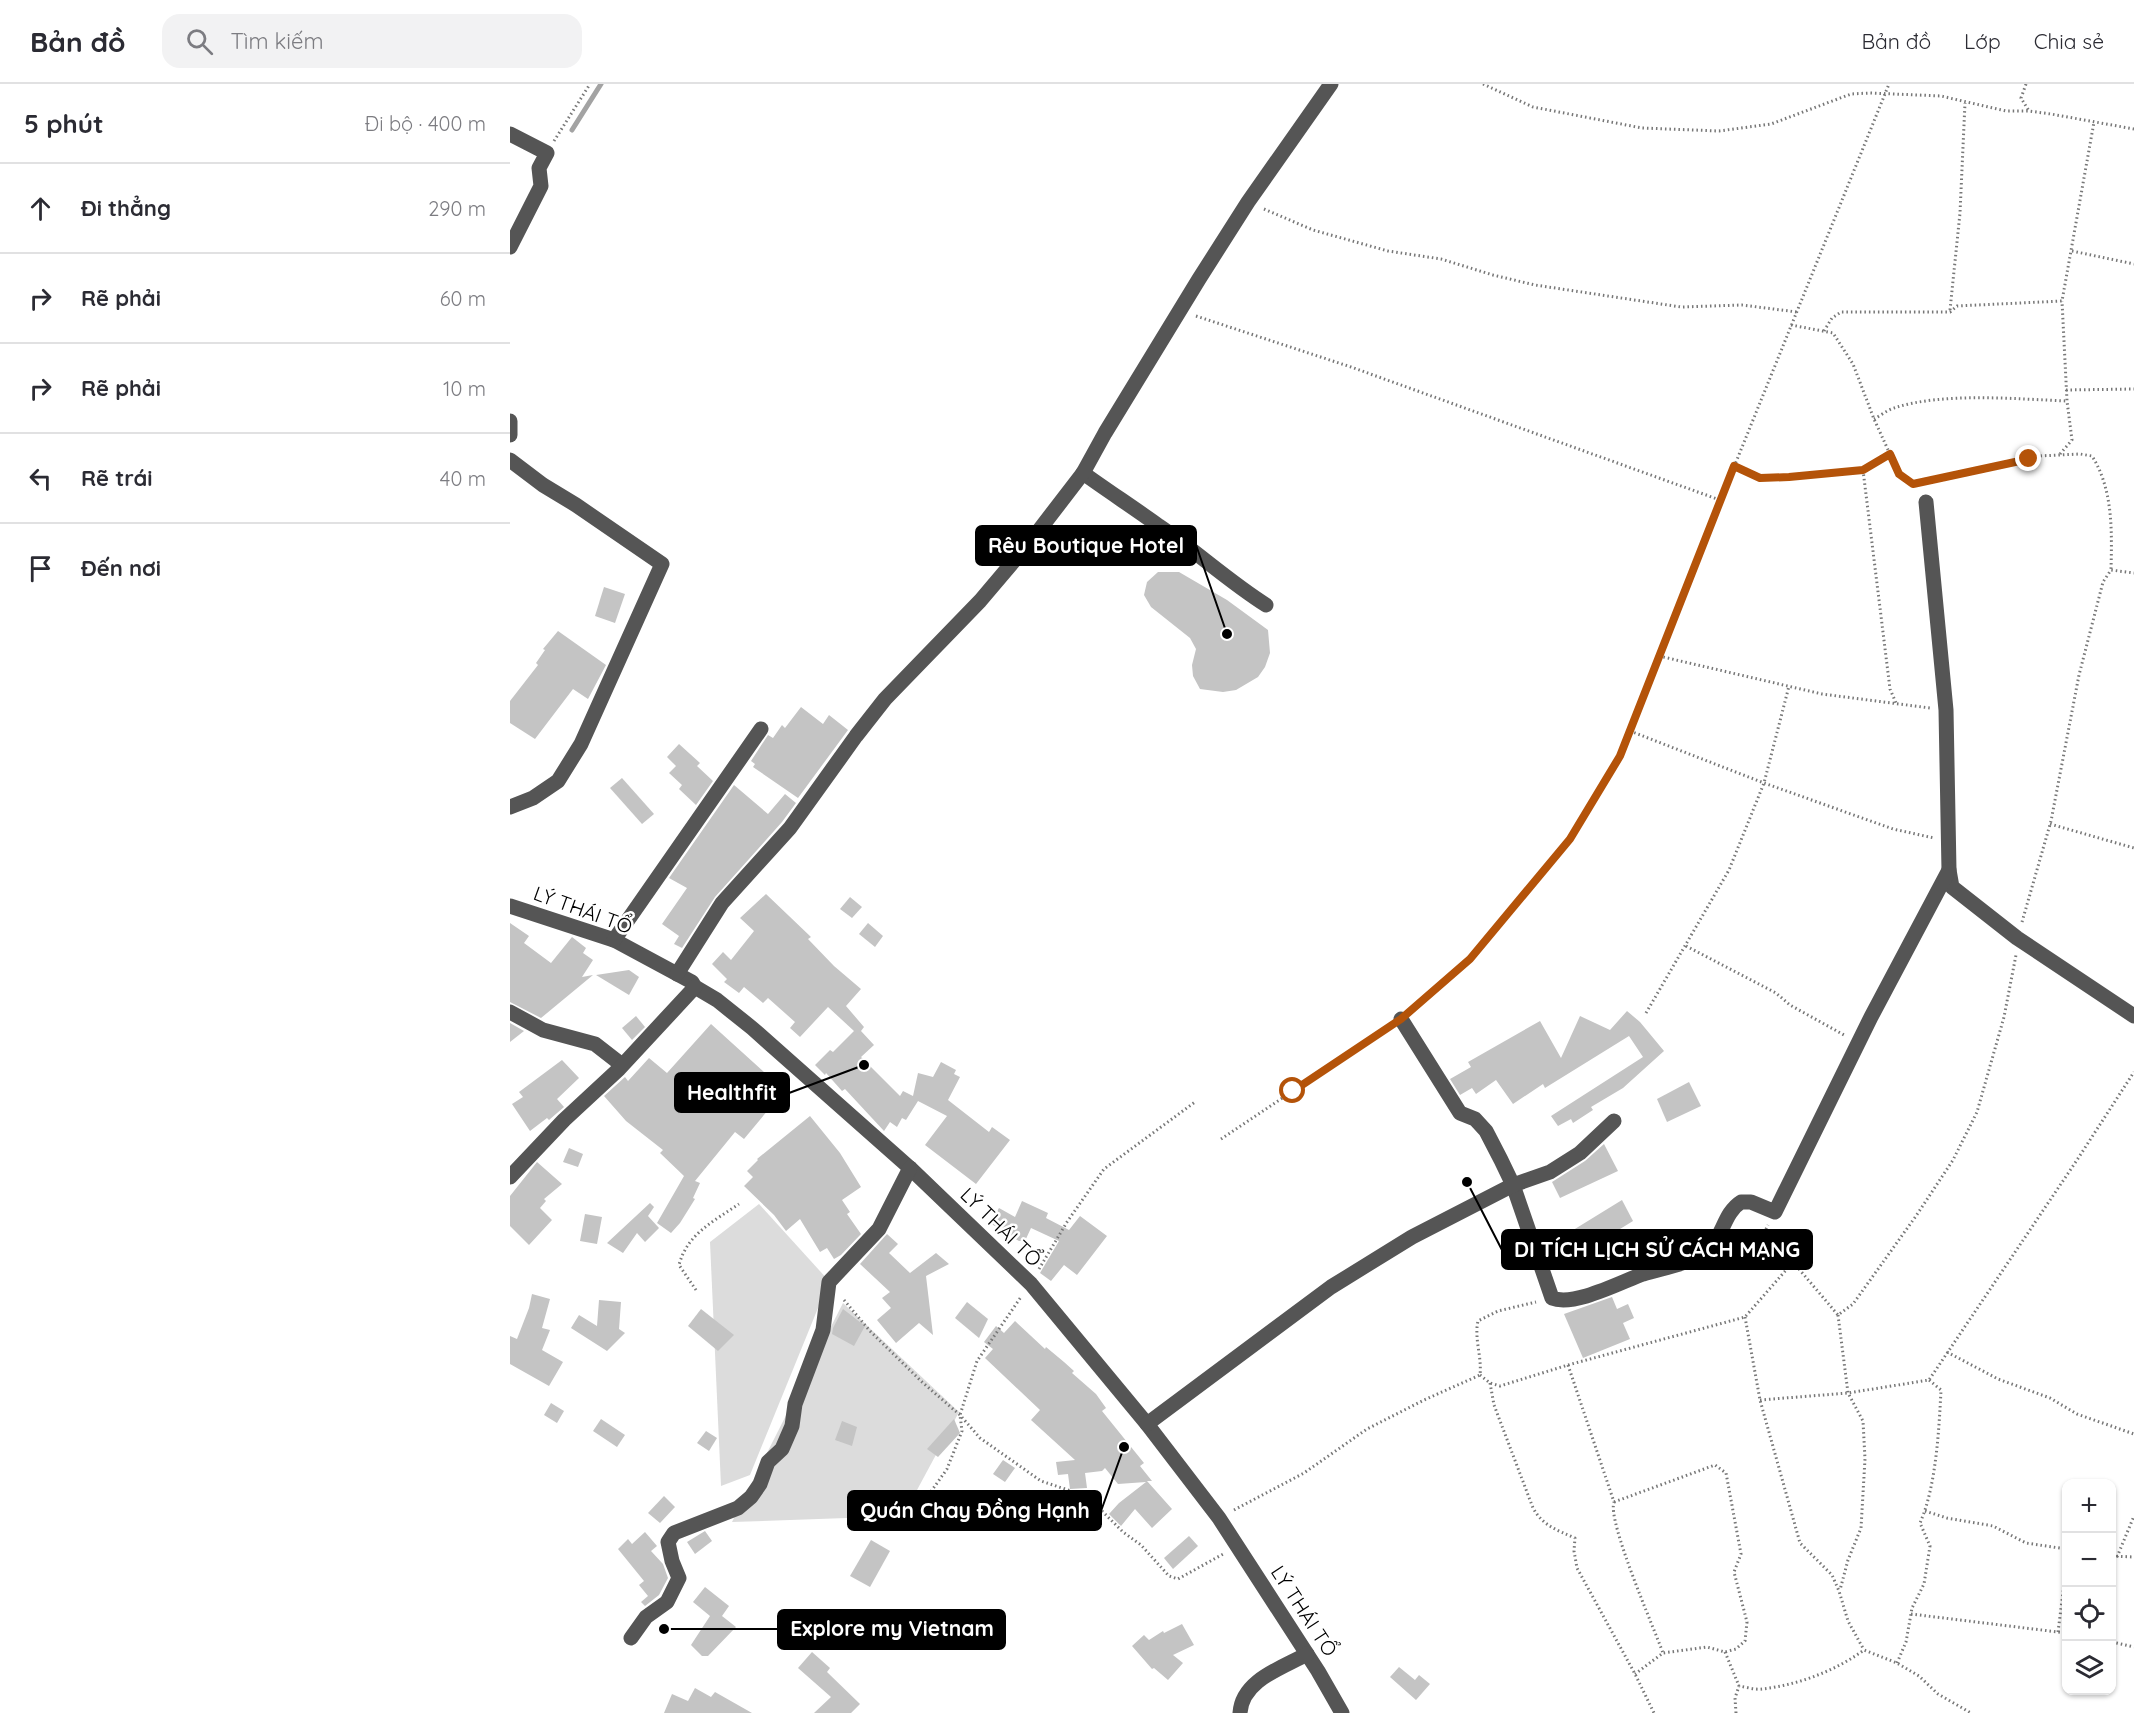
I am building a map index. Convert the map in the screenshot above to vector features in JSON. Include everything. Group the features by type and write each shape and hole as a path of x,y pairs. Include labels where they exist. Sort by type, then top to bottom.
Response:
{"street":[{"path":"677,974 722,903 790,828 885,699 980,601 1030,542 1083,473 1105,433 1248,202 1331,84"},
{"path":"510,134 547,153 539,168 541,186 510,246"},
{"path":"510,421 510,435"},
{"path":"510,460 543,485 662,564 581,744 558,781 533,798 510,807"},
{"path":"1083,473 1160,526 1240,589 1266,605"},
{"path":"1926,502 1946,710 1949,870 1952,887 2017,938 2134,1016"},
{"path":"614,940 761,729"},
{"path":"1401,1019 1460,1113 1475,1119 1486,1131 1513,1185 1552,1298 1564,1300 1603,1291 1699,1256 1712,1246 1730,1214 1741,1202 1751,1202 1775,1212 1910,941 1949,870"},
{"name":"LÝ THÁI TỔ","path":"510,906 614,940 692,982 695,987 717,1000 752,1028 910,1168 1031,1284 1147,1424 1219,1518 1307,1654 1342,1713"},
{"path":"510,1177 564,1120 622,1065 695,987"},
{"path":"510,1012 543,1030 595,1044 622,1065"},
{"path":"1147,1424 1331,1287 1412,1237 1513,1185 1550,1172 1580,1153 1614,1121"},
{"path":"631,1638 646,1617 667,1602 679,1578 668,1542 674,1533 738,1508 751,1497 760,1484 768,1462 782,1449 792,1426 795,1404 823,1330 830,1282 879,1230 910,1168"},
{"path":"1239,1713 1242,1700 1253,1684 1307,1654"}],"path":[{"path":"547,153 590,84"},
{"path":"1483,84 1533,108 1642,128 1719,131 1771,124 1851,94 1886,94 1941,96 2006,111 2029,111 2134,129"},
{"path":"1221,1139 1401,1019 1470,959 1570,839 1620,756 1734,466 1889,84"},
{"path":"2026,84 2022,98 2029,111"},
{"path":"1950,312 1960,213 1965,103"},
{"path":"2059,455 2072,440 2066,390 2062,302 2094,122"},
{"path":"1248,202 1313,230 1388,251 1441,259 1535,285 1681,307 1742,305 1797,312"},
{"path":"2072,251 2134,264"},
{"path":"1824,331 1832,318 1841,312 1950,312 1957,306 2062,302"},
{"path":"1180,310 1351,367 1720,501"},
{"path":"1791,325 1833,333 1852,364 1899,474 1913,484 2038,456 2080,454 2092,456 2099,468 2109,502 2112,536 2111,570 2103,582 2079,675 2050,824 2017,938 2016,965 1977,1112 1953,1160 1916,1216 1853,1304 1838,1315"},
{"path":"2066,390 2134,389"},
{"path":"1874,419 1893,409 1922,402 1968,399 2067,401"},
{"path":"1734,466 1760,478 1863,470 1890,454"},
{"path":"1863,470 1890,689 1896,704"},
{"path":"2111,570 2134,573"},
{"path":"1659,656 1822,694 1946,710"},
{"path":"1647,1013 1729,870 1764,783 1789,686"},
{"path":"1630,731 1764,783 1893,829 1925,835 1949,844"},
{"path":"2050,824 2134,848"},
{"path":"1686,946 1776,993 1790,1005 1858,1044"},
{"path":"1760,1400 1848,1393 1929,1380 2078,1160 2134,1072"},
{"path":"918,1510 947,1469 962,1431 960,1414 977,1361 1031,1284 1067,1222 1104,1169 1195,1102"},
{"path":"696,1290 679,1264 682,1254 702,1228 739,1204"},
{"path":"1775,1212 1764,1233 1793,1262 1838,1315 1848,1393 1863,1421 1865,1460 1861,1528 1839,1591"},
{"path":"1480,1375 1490,1383 1500,1386 1745,1317 1793,1262"},
{"path":"830,1282 870,1331 922,1382 960,1414 981,1438 1041,1481 1077,1494 1096,1505 1123,1532 1141,1545 1170,1576 1178,1579 1237,1546"},
{"path":"1480,1375 1482,1361 1475,1333 1478,1321 1498,1311 1552,1298"},
{"path":"1745,1317 1760,1400 1800,1543 1832,1575 1848,1621 1864,1650 1898,1663 1919,1676 1938,1694 1971,1713"},
{"path":"1947,1353 1998,1379 2050,1398 2078,1414 2134,1434"},
{"path":"1568,1365 1614,1502 1612,1508 1617,1529 1663,1653"},
{"path":"1219,1518 1304,1473 1367,1429 1480,1375"},
{"path":"1898,1663 1906,1642 1911,1614 1924,1584 1930,1546 1920,1523 1925,1511 1939,1439 1941,1390 1929,1380"},
{"path":"1490,1383 1494,1406 1533,1508 1539,1519 1550,1527 1575,1538 1574,1551 1577,1568 1654,1713"},
{"path":"1614,1502 1715,1465 1726,1473 1741,1554 1734,1572 1747,1622 1745,1641 1736,1649 1725,1652 1707,1647 1663,1653 1635,1674"},
{"path":"1925,1511 1947,1518 1993,1526 2026,1543 2062,1548"},
{"path":"2134,1516 2117,1557 2134,1557"},
{"path":"2058,1632 2064,1587"},
{"path":"1911,1614 2062,1632"},
{"path":"2116,1643 2134,1647"},
{"path":"1738,1686 1760,1690 1798,1681 1842,1665 1864,1650"},
{"path":"1725,1652 1738,1686 1735,1698 1736,1713"}],"shaded area":[{"path":"759,1204 829,1281 750,1475 721,1486 710,1242"},
{"path":"843,1303 959,1412 903,1516 732,1522"}],"building":[{"path":"1158,572 1179,572 1227,600 1268,630 1270,653 1258,677 1236,690 1223,692 1200,689 1193,676 1192,665 1196,649 1190,638 1151,607 1144,595 1147,582"},
{"path":"604,587 625,594 615,623 595,616"},
{"path":"558,631 606,665 588,699 573,689 535,739 510,723 510,701 538,665 536,663 545,650 543,649"},
{"path":"801,707 823,724 829,715 848,730 798,798 753,767 755,764 751,761 768,735 773,738 782,725 785,728"},
{"path":"679,744 700,763 697,766 713,781 696,805 679,789 682,785 669,773 676,766 667,757"},
{"path":"622,778 654,814 642,824 610,788"},
{"path":"734,785 768,814 785,794 796,803 715,897 682,948 674,944 679,936 662,924 687,888 669,878"},
{"path":"766,894 811,937 808,939 834,966 861,989 846,1006 864,1027 861,1031 874,1045 861,1057 900,1096 903,1091 913,1096 918,1073 933,1077 941,1062 956,1070 954,1074 960,1077 948,1100 989,1132 992,1127 1010,1140 976,1184 925,1145 947,1116 918,1101 906,1120 902,1118 897,1127 890,1122 884,1131 845,1089 842,1091 826,1073 825,1075 815,1065 830,1050 833,1052 854,1031 828,1007 800,1037 790,1028 795,1022 768,998 763,1003 744,987 739,993 724,982 727,979 712,964 723,952 731,960 754,931 740,918"},
{"path":"850,897 862,907 852,918 840,909"},
{"path":"510,923 529,936 524,943 551,963 572,937 586,948 583,953 593,960 582,977 593,975 541,1018 510,1002"},
{"path":"868,923 883,936 875,947 859,934"},
{"path":"629,970 639,977 629,995 596,975"},
{"path":"1627,1011 1640,1022 1664,1051 1623,1088 1591,1107 1593,1110 1573,1123 1571,1119 1558,1126 1551,1116 1643,1057 1629,1036 1545,1088 1543,1084 1513,1104 1496,1080 1476,1094 1472,1088 1460,1095 1450,1079 1471,1067 1468,1062 1540,1021 1561,1058 1580,1016 1610,1030"},
{"path":"636,1016 645,1027 632,1040 622,1028"},
{"path":"510,1023 524,1031 510,1042"},
{"path":"711,1024 765,1073 762,1075 783,1092 744,1139 735,1132 695,1181 700,1183 693,1198 695,1199 671,1233 657,1223 684,1176 660,1153 663,1150 626,1121 604,1096 625,1077 628,1081 649,1058 667,1073"},
{"path":"562,1060 579,1078 557,1099 564,1107 549,1120 547,1118 530,1131 512,1104 523,1097 519,1092"},
{"path":"1689,1082 1701,1106 1667,1122 1657,1099"},
{"path":"810,1116 840,1153 861,1187 842,1200 850,1212 847,1214 861,1234 841,1255 834,1259 827,1248 820,1252 800,1219 786,1231 774,1215 744,1186 753,1177 747,1171 757,1159"},
{"path":"1604,1144 1618,1171 1560,1198 1552,1182 1585,1161"},
{"path":"569,1148 583,1154 578,1167 563,1162"},
{"path":"537,1162 562,1184 544,1199 546,1201 540,1208 552,1220 529,1245 510,1226 510,1196"},
{"path":"1622,1200 1633,1221 1581,1253 1570,1232"},
{"path":"1022,1201 1048,1213 1046,1218 1069,1230 1080,1216 1107,1236 1077,1275 1064,1265 1051,1281 1040,1273 1059,1241 1031,1228 1025,1241 1019,1241 990,1223 999,1208 1015,1217"},
{"path":"650,1203 654,1207 648,1216 659,1228 645,1242 637,1233 623,1253 607,1243"},
{"path":"585,1214 602,1217 597,1244 580,1241"},
{"path":"887,1234 898,1244 889,1253 910,1273 936,1253 949,1264 926,1276 933,1335 919,1323 896,1343 877,1320 891,1308 882,1298 890,1292 860,1264"},
{"path":"532,1294 550,1299 542,1328 550,1330 542,1350 563,1362 549,1386 510,1364 510,1336 517,1339"},
{"path":"1612,1297 1617,1309 1628,1304 1634,1318 1623,1323 1630,1339 1583,1358 1564,1314"},
{"path":"599,1300 621,1302 619,1329 625,1333 607,1351 571,1328 579,1315 597,1326"},
{"path":"967,1302 988,1319 979,1338 955,1318"},
{"path":"701,1309 734,1335 718,1351 688,1326"},
{"path":"843,1309 865,1326 854,1346 832,1334"},
{"path":"1015,1321 1045,1349 1046,1347 1074,1371 1072,1373 1096,1394 1106,1408 1102,1411 1144,1463 1140,1466 1152,1481 1147,1481 1172,1509 1152,1528 1135,1509 1121,1526 1109,1514 1146,1482 1118,1484 1105,1468 1102,1471 1085,1473 1087,1488 1070,1489 1068,1474 1058,1475 1056,1462 1075,1460 1031,1420 1040,1410 985,1358 993,1349 984,1342 996,1326 1004,1333"},
{"path":"551,1403 564,1411 557,1423 544,1415"},
{"path":"601,1419 625,1435 617,1447 593,1431"},
{"path":"954,1419 960,1433 938,1457 927,1449"},
{"path":"842,1421 857,1427 852,1446 835,1440"},
{"path":"706,1431 717,1438 709,1451 697,1443"},
{"path":"1003,1460 1015,1468 1005,1482 993,1474"},
{"path":"664,1496 675,1507 660,1523 648,1513"},
{"path":"705,1531 712,1541 695,1554 687,1542"},
{"path":"645,1532 657,1546 651,1551 663,1564 668,1578 659,1595 645,1606 641,1602 648,1596 639,1585 644,1581 618,1549 628,1539 632,1544"},
{"path":"1189,1536 1198,1546 1173,1569 1164,1558"},
{"path":"871,1540 890,1551 870,1587 850,1576"},
{"path":"705,1587 729,1606 722,1616 736,1627 708,1656 702,1656 691,1645 710,1616 693,1602"},
{"path":"1182,1624 1194,1645 1173,1655 1183,1663 1168,1680 1154,1668 1152,1669 1132,1646 1144,1635 1149,1640 1163,1631 1164,1633"},
{"path":"812,1652 830,1668 827,1672 860,1704 851,1713 814,1713 831,1697 798,1668"},
{"path":"1399,1667 1415,1680 1419,1675 1430,1684 1416,1700 1390,1677"},
{"path":"695,1688 711,1697 715,1692 752,1713 664,1713 672,1694 688,1701"}],"waterway":[{"path":"572,130 601,84"}],"place":[{"name":"Rêu Boutique Hotel","path":"1227,634"},
{"name":"Healthfit","path":"864,1065"},
{"name":"DI TÍCH LỊCH SỬ CÁCH MẠNG","path":"1467,1182"},
{"name":"Quán Chay Đồng Hạnh","path":"1124,1447"},
{"name":"Explore my Vietnam","path":"664,1629"}],"route":[{"path":"1293,1091 1401,1019 1470,959 1570,839 1620,756 1734,466 1760,478 1789,477 1863,470 1890,454 1899,474 1913,484 2029,459"}]}
